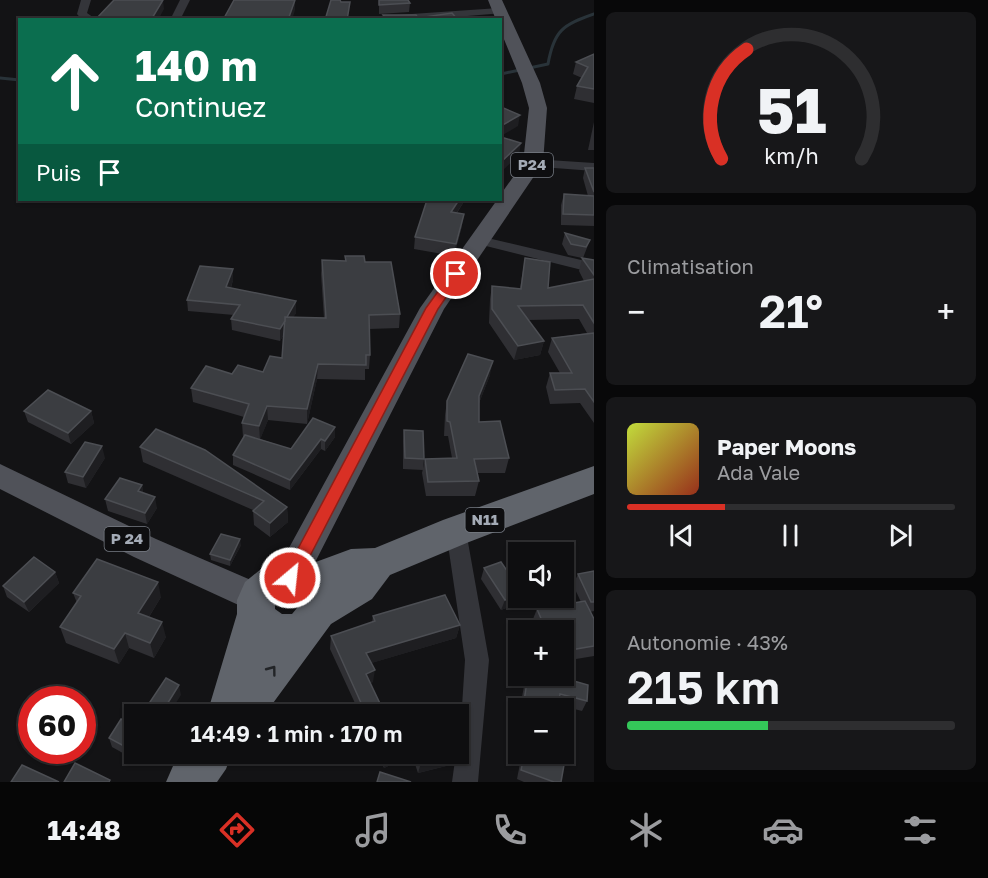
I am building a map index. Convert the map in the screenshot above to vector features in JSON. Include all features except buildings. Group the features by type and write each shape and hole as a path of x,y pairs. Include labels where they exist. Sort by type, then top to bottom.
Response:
{"highway":[{"name":"N11","path":"304,600 358,586 377,564 456,531 589,488"},
{"path":"232,704 260,591 273,580 304,600"},
{"path":"257,605 266,626 277,632 296,631 304,600"},
{"path":"246,704 304,600"},
{"path":"189,782 202,764"}],"main road":[{"name":"P24","path":"304,600 432,308 534,163 538,108 531,83 497,6"},
{"name":"P 24","path":"0,476 257,605"}],"street":[{"path":"86,0 82,14 89,18"},
{"path":"176,18 185,0"},
{"path":"386,18 497,6"},
{"path":"534,163 594,167"},
{"path":"479,240 594,268"},
{"path":"456,531 477,660 465,782"}],"waterway":[{"path":"502,74 548,64 553,43 562,30 594,14"},
{"path":"0,78 18,80"}],"route":[{"path":"290,578 432,308 456,274"}]}
